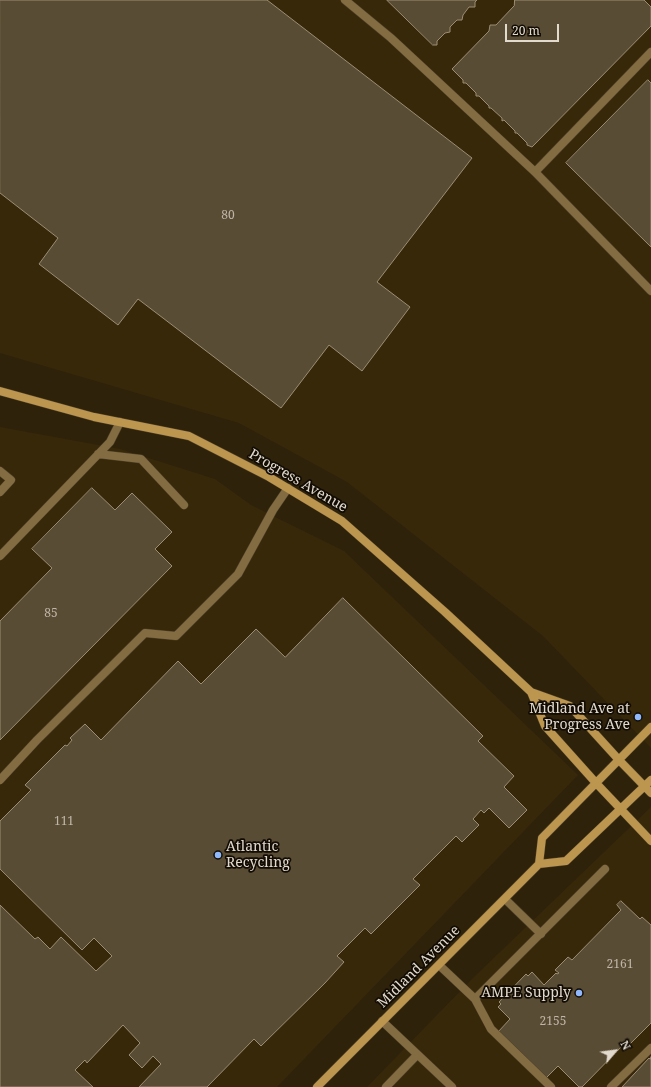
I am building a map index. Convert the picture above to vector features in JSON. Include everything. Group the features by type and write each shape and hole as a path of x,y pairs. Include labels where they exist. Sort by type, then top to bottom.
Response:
{"main road":[{"name":"Progress Avenue","path":"0,391 94,417 189,436 269,477 342,521 445,612 531,692 570,706 648,790"},
{"name":"Progress Avenue","path":"531,692 545,726 596,784 651,841"},
{"path":"651,727 542,838 539,864 566,862 620,809 648,790 651,780"},
{"name":"Midland Avenue","path":"317,1087 539,864"}],"lane":[{"path":"345,0 391,38 535,172 651,291"},
{"path":"535,172 651,52"},
{"path":"0,556 110,442 120,422"},
{"path":"98,454 141,460 184,505"},
{"path":"0,471 11,480 0,492"},
{"path":"0,780 37,740 146,633 176,636 182,631 238,574 273,510 288,488"},
{"path":"476,999 605,869"},
{"path":"505,899 541,934"},
{"path":"439,965 476,999 491,1029 551,1087"},
{"path":"382,1022 452,1087"},
{"path":"611,1087 651,1048"},
{"path":"386,1087 417,1055"}],"shaded area":[{"path":"0,0 651,0 651,748 543,636 347,482 239,423 0,353"},
{"name":"Atlantic Recycling","path":"0,427 120,449 215,479 251,505 344,551 578,775 277,1087 0,1087"},
{"path":"651,807 651,1087 367,1087 474,977"}],"building":[{"path":"0,0 267,0 472,158 377,282 410,307 362,371 329,345 281,408 138,299 118,325 39,264 58,238 0,193"},
{"path":"387,0 477,0 475,2 475,7 469,7 463,15 462,20 457,20 450,27 450,32 445,33 437,41 437,45 433,45"},
{"path":"515,0 644,0 651,7 651,26 532,147 527,145 527,143 517,133 515,133 515,131 504,120 502,121 502,118 491,108 489,108 489,106 479,96 476,96 476,93 466,83 463,83 463,80 452,69 489,31 490,25 496,25 514,6"},
{"path":"648,80 651,83 651,247 566,163"},
{"path":"92,488 115,510 132,493 172,532 155,549 172,566 0,740 0,621 52,568 32,549"},
{"name":"Atlantic Recycling","path":"343,598 483,736 478,741 514,776 504,787 527,810 509,828 489,808 484,813 481,810 473,819 479,825 462,842 456,836 413,879 420,885 371,934 365,928 337,956 344,962 325,983 261,1046 254,1039 207,1087 139,1087 161,1064 153,1056 142,1068 129,1055 140,1043 123,1025 87,1063 85,1060 75,1070 93,1087 0,1087 0,905 35,939 38,937 50,949 61,937 96,971 112,956 94,938 82,950 0,869 0,821 31,790 25,785 65,745 67,746 72,740 70,738 85,724 101,740 178,661 201,684 256,629 285,657"},
{"name":"AMPE Supply","path":"621,901 640,919 642,917 651,925 651,1023 629,1045 626,1042 582,1087 579,1087 558,1066 546,1078 498,1032 510,1019 498,1007 501,1004 499,1002 526,974 528,976 532,972 544,985 556,973 559,973 555,970 568,957 572,960 621,910 617,905"},
{"path":"651,1057 651,1087 622,1087 649,1058 650,1059"}],"place":[{"name":"Midland Ave at Progress Ave","path":"638,717"},
{"name":"Atlantic Recycling","path":"218,855"},
{"name":"AMPE Supply","path":"579,993"}]}
